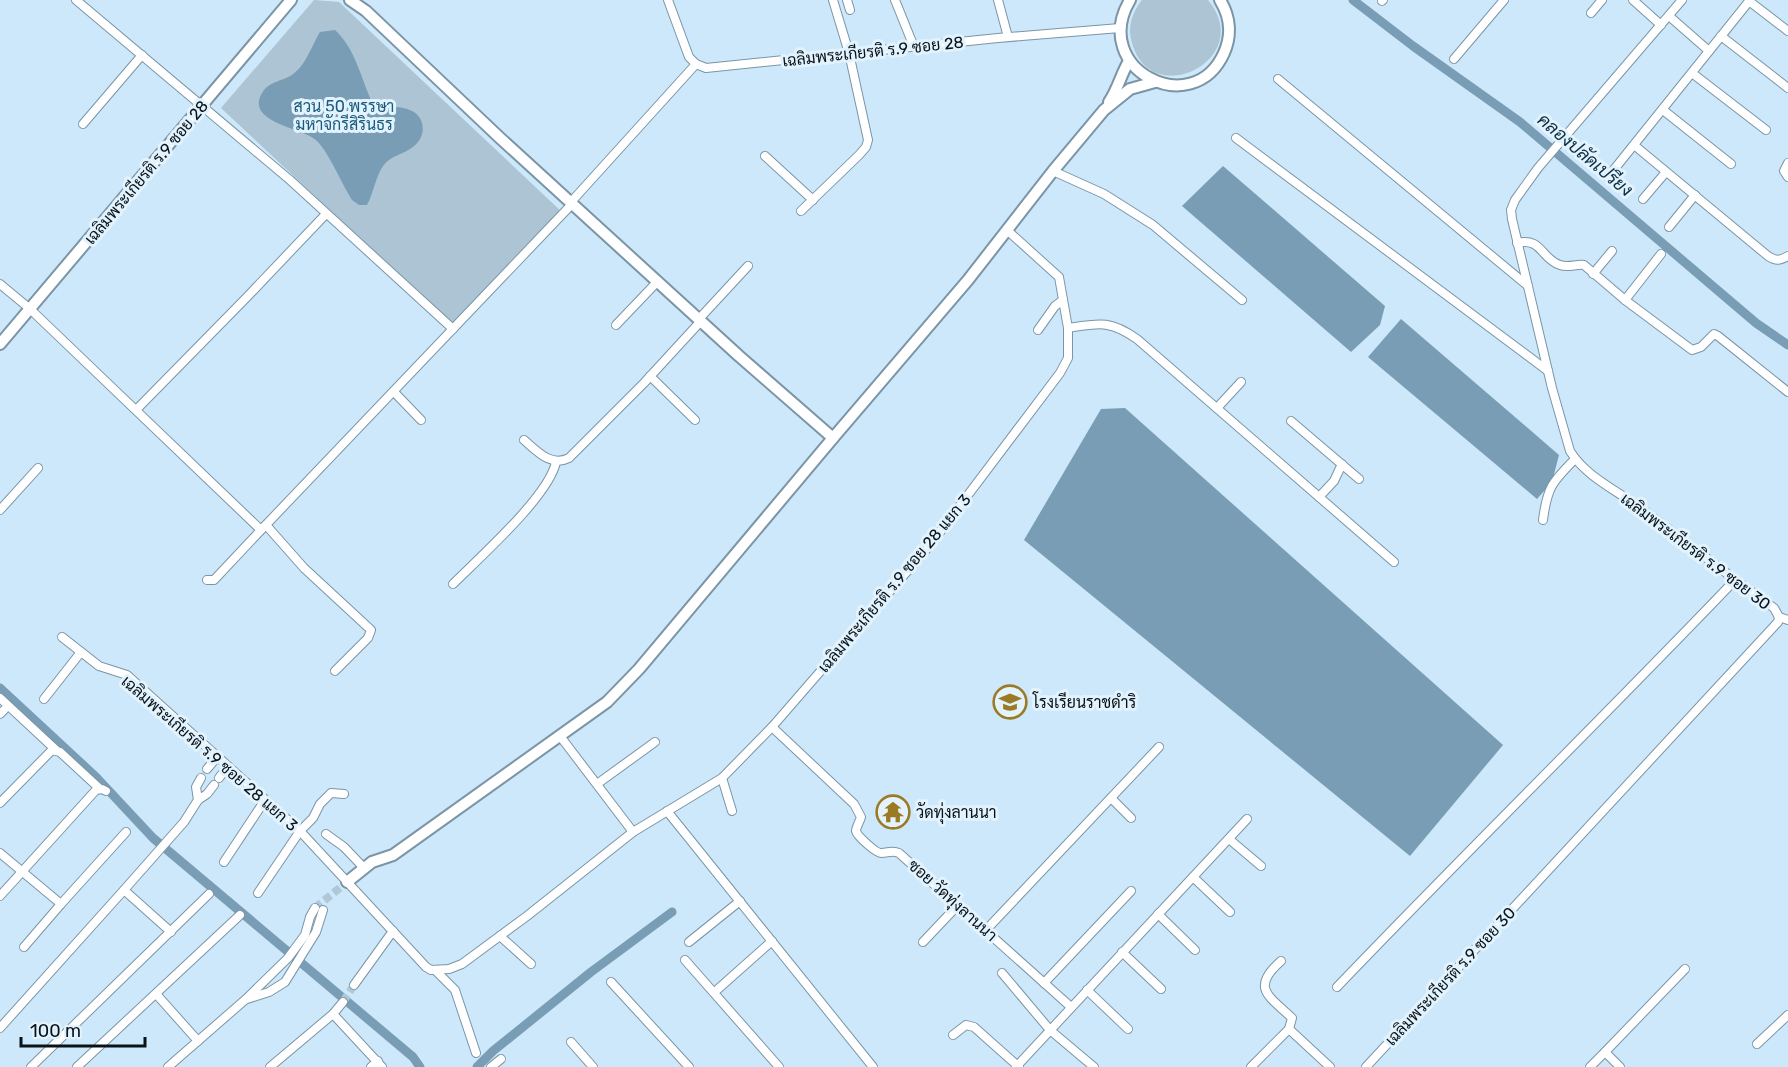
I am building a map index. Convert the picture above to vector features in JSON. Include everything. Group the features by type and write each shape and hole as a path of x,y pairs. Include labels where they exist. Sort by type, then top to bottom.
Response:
{"main road":[{"name":"เฉลิมพระเกียรติ ร.9 ซอย 28","path":"0,344 291,0"},
{"path":"350,0 366,11 500,138 833,438"},
{"path":"1130,0 1122,17 1120,28 1122,45 1129,61 1155,82"},
{"path":"1104,110 1130,89 1155,82 1188,84 1208,75 1216,67 1227,48 1229,38 1228,16 1221,1"},
{"path":"347,882 372,862 393,855 607,702 639,669 1008,231 1053,171 1104,110 1114,95 1129,61"}],"street":[{"path":"76,0 290,180 453,330"},
{"path":"207,580 214,580 453,330 572,203 696,64 689,57 684,46 668,0"},
{"path":"801,211 859,155 866,147 868,140 849,54 833,0"},
{"path":"847,0 850,9"},
{"path":"895,0 914,47"},
{"path":"998,0 1008,37"},
{"path":"1454,59 1504,0"},
{"path":"1591,13 1602,0"},
{"path":"1633,0 1661,25"},
{"name":"เฉลิมพระเกียรติ ร.9 ซอย 30","path":"1366,1067 1775,626 1779,617 1774,608 1592,475 1570,452 1548,371 1511,210 1517,195 1564,136 1682,0"},
{"path":"1608,177 1750,0 1788,32"},
{"path":"1669,16 1709,51"},
{"name":"เฉลิมพระเกียรติ ร.9 ซอย 28","path":"696,64 706,69 715,69 1008,37 1120,28"},
{"path":"1721,36 1788,88"},
{"path":"83,124 142,54"},
{"path":"1692,73 1766,130"},
{"path":"1278,79 1528,286"},
{"path":"1663,110 1731,164"},
{"path":"1236,138 1548,371"},
{"path":"1634,145 1768,256 1775,260 1788,256"},
{"path":"765,156 813,200"},
{"path":"1787,165 1784,171 1788,177"},
{"path":"1053,171 1104,194 1153,225 1242,300"},
{"path":"1643,199 1666,172"},
{"path":"1669,227 1695,195"},
{"path":"136,410 326,214"},
{"name":"เฉลิมพระเกียรติ ร.9 ซอย 28 แยก 3","path":"62,637 99,666 127,675 300,831 426,967 435,970 449,969 462,964 633,832 722,778 772,727 932,544 1060,374 1068,358 1068,328 1059,277 1008,231"},
{"path":"1517,243 1528,240 1558,265 1567,267 1580,264 1692,350 1701,347 1710,336 1714,334 1718,336 1788,392"},
{"path":"1593,274 1612,251"},
{"path":"1625,300 1661,254"},
{"path":"524,440 543,456 556,462 562,462 574,453 650,376 748,266"},
{"path":"616,325 658,281"},
{"path":"0,284 29,308 371,630 371,634 335,671"},
{"path":"1038,330 1055,306 1064,300"},
{"path":"1068,328 1098,323 1124,330 1137,339 1394,562"},
{"path":"650,376 695,420"},
{"path":"1217,408 1241,382"},
{"path":"394,392 421,420"},
{"path":"1291,420 1359,479"},
{"path":"1543,520 1546,496 1575,459"},
{"path":"453,584 517,520 546,485 554,472 556,462"},
{"path":"1319,497 1334,481 1341,464"},
{"path":"0,510 38,468"},
{"path":"1337,987 1442,877 1610,710 1735,580"},
{"path":"1779,617 1788,620"},
{"path":"44,699 81,652"},
{"path":"0,698 103,790 0,896"},
{"name":"ซอย วัดทุ่งลานนา","path":"772,727 854,804 861,818 857,833 873,849 881,853 899,852 1071,1007"},
{"path":"560,736 633,832"},
{"path":"597,784 655,742"},
{"path":"986,930 1159,747"},
{"path":"0,803 48,752 56,750"},
{"path":"207,769 217,757"},
{"path":"0,1028 184,822 198,800 203,798 228,766"},
{"path":"198,800 196,788 201,778"},
{"path":"722,778 732,811"},
{"path":"258,893 300,831 313,818 320,804 331,793 344,795"},
{"path":"1111,798 1131,818"},
{"path":"224,862 265,800"},
{"path":"667,811 873,1067"},
{"path":"953,1035 966,1025 974,1027 1017,1067 1247,819"},
{"path":"24,947 126,832"},
{"path":"326,834 344,847 364,867"},
{"path":"1229,839 1261,866"},
{"path":"0,853 61,904"},
{"path":"1193,877 1230,912"},
{"path":"124,890 171,932"},
{"path":"1044,983 1131,891"},
{"path":"31,1067 209,894"},
{"path":"689,942 740,901"},
{"path":"922,942 958,905"},
{"path":"168,1067 246,999 316,932 319,909"},
{"path":"1158,914 1195,950"},
{"path":"77,1067 240,915"},
{"path":"354,985 393,932"},
{"path":"500,936 531,964"},
{"path":"718,989 771,941"},
{"path":"246,999 279,987 293,973 301,947"},
{"path":"1122,952 1161,989"},
{"path":"685,960 780,1067"},
{"path":"1251,1067 1288,1029 1292,1018 1265,990 1265,978 1281,961"},
{"path":"1590,1067 1685,969"},
{"path":"435,970 455,990 476,1053"},
{"path":"1002,973 1050,1030 1094,1067"},
{"path":"611,982 689,1067"},
{"path":"1087,990 1128,1029"},
{"path":"157,994 198,1041"},
{"path":"270,1067 333,1014 343,1002"},
{"path":"333,1014 380,1064 371,1067"},
{"path":"1757,1044 1788,1015"},
{"path":"1288,1029 1330,1067"},
{"path":"571,1042 593,1067"},
{"path":"1605,1053 1620,1067"},
{"path":"491,1067 501,1059"}],"green space":[{"name":"สวน 50 พรรษา มหาจักรีสิรินธร","path":"314,0 339,2 563,213 454,326 221,108"},
{"path":"1142,0 1208,0 1220,22 1219,41 1210,58 1196,70 1177,75 1159,74 1143,63 1132,43 1130,32 1133,15"}],"shaded area":[{"path":"335,30 353,55 372,102 412,111 420,118 423,128 418,142 410,149 390,159 383,166 367,205 359,205 352,200 331,161 317,141 268,118 261,111 259,103 265,89 298,70 320,32"},
{"path":"1223,166 1385,306 1380,325 1351,352 1182,206"},
{"path":"1401,319 1559,455 1552,482 1537,499 1368,357"},
{"path":"1125,408 1503,745 1410,856 1024,540 1101,409"}],"waterway":[{"name":"คลองปลัดเปรียง","path":"1353,0 1520,122 1756,323 1788,345"},
{"path":"0,688 96,777 153,838 413,1057 420,1067"},
{"path":"477,1067 493,1051 591,972 672,912"}],"tunnel":[{"path":"315,908 347,882"},
{"path":"343,1002 354,985"}],"place":[{"name":"โรงเรียนราชดำริ","path":"1010,702"},
{"name":"วัดทุ่งลานนา","path":"893,812"}]}
